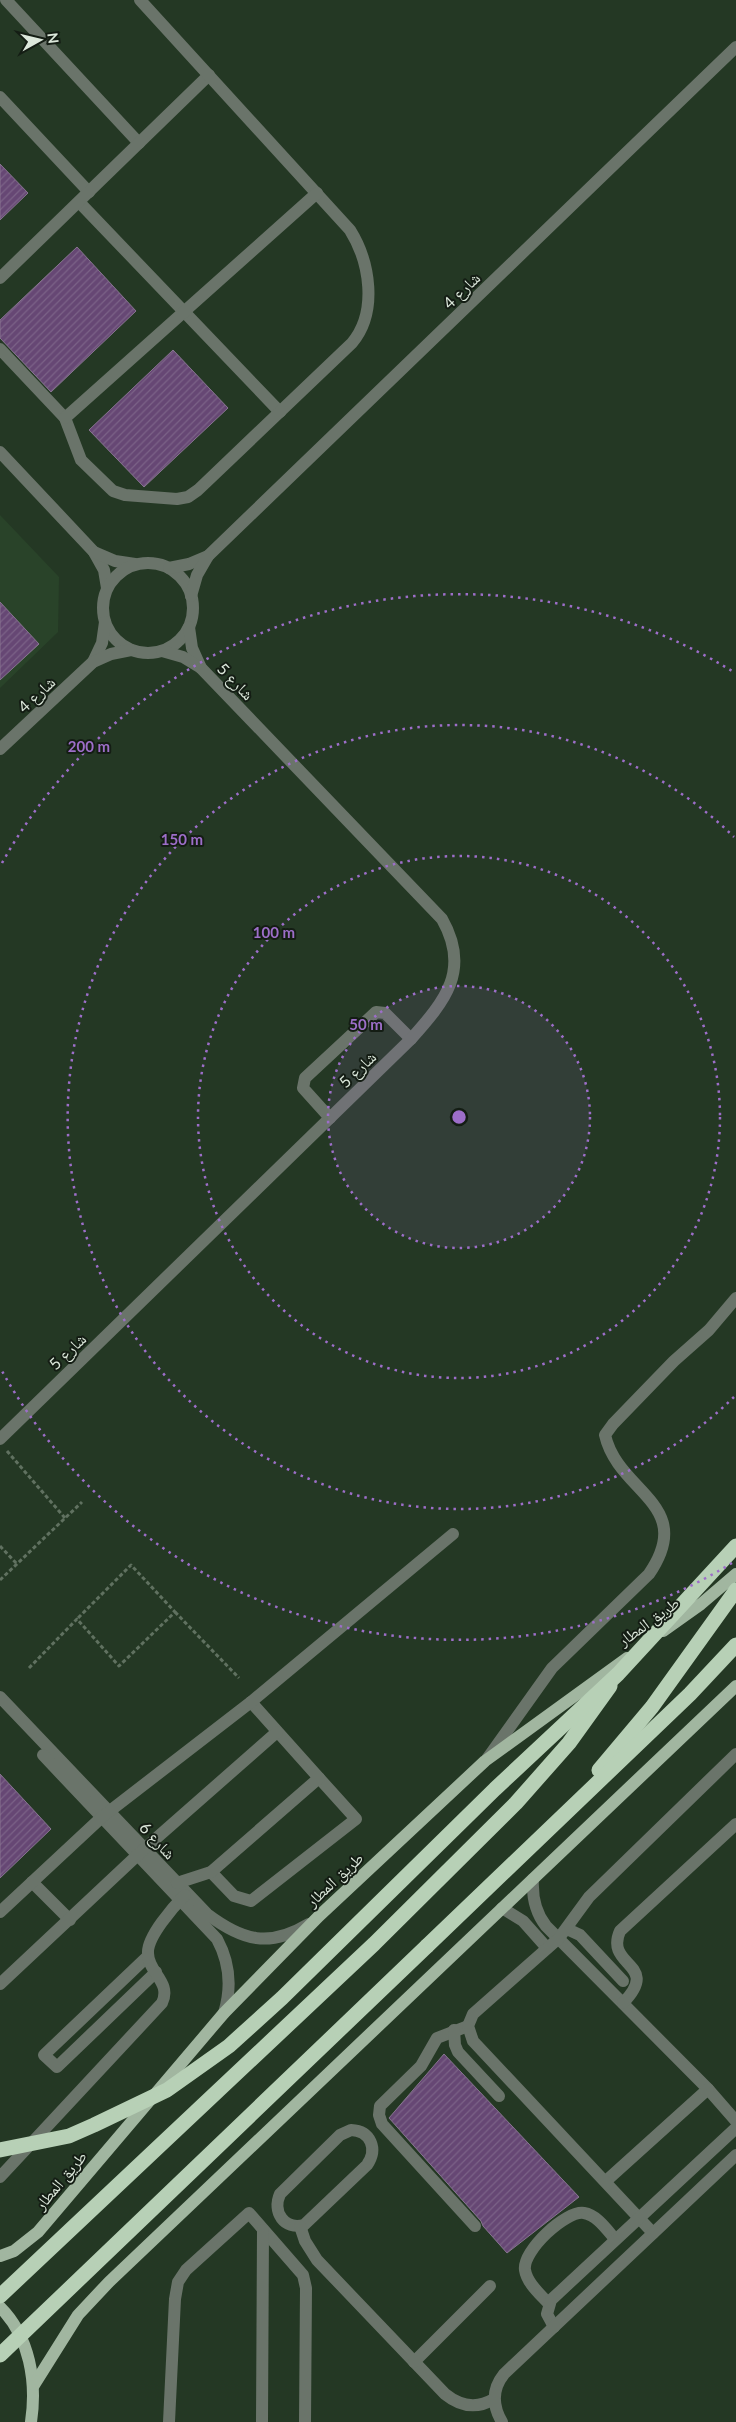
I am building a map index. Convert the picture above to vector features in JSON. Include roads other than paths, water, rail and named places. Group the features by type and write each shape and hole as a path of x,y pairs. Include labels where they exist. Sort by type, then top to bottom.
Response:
{"highway":[{"path":"0,2150 69,2136 94,2125 167,2090 230,2046 290,1991 495,1789 618,1674 736,1546"},
{"path":"548,1831 652,1707 736,1590"},
{"path":"0,2355 548,1831 690,1694 736,1645"},
{"path":"0,2296 366,1950 516,1803 569,1743 618,1674"}],"main road":[{"name":"طريق المطار","path":"0,2256 14,2251 38,2232 224,2013 319,1916 485,1762 701,1604 736,1574"},
{"path":"34,2385 78,2315 109,2282 736,1686"},
{"path":"0,2307 17,2330 24,2345 34,2385 31,2422"},
{"path":"34,2403 39,2422"}],"street":[{"path":"6,0 139,143"},
{"path":"0,349 65,418 80,460 113,490 125,496 177,499 188,496 198,490 352,342 364,326 367,317 367,284 358,245 343,221 140,0"},
{"name":"شارع 4","path":"191,596 198,575 208,556 736,46"},
{"path":"0,278 210,75"},
{"path":"0,98 89,192"},
{"path":"65,418 317,193"},
{"path":"79,202 280,412"},
{"path":"0,452 94,552 104,570 107,588 103,605 105,622 115,639 131,650 146,653 162,651 178,642 189,626 193,611 191,596 183,580 169,568 152,563 135,564 115,561 94,552"},
{"name":"شارع 4","path":"169,568 189,564 208,556"},
{"path":"107,588 118,573 135,564"},
{"name":"شارع 4","path":"93,662 102,643 105,622"},
{"name":"شارع 5","path":"189,626 192,648 201,668"},
{"name":"شارع 4","path":"0,749 93,662 111,654 131,650"},
{"name":"شارع 5","path":"0,1439 411,1039 446,996 453,978 453,944 442,919 201,668 183,657 162,651"},
{"path":"330,1118 303,1088 305,1078 380,1010 411,1039"},
{"path":"485,1762 552,1668 649,1574 661,1556 666,1534 659,1511 615,1461 608,1449 605,1435 613,1424 674,1361 709,1330 736,1298"},
{"path":"0,1912 105,1814 251,1702 453,1534"},
{"name":"شارع 6","path":"0,1697 105,1814 183,1897 217,1939 224,1951 227,1964 229,1989 224,2013"},
{"path":"212,1872 234,1896 251,1900 356,1818 251,1702"},
{"name":"شارع 6","path":"0,1709 105,1814"},
{"path":"0,1984 141,1852 278,1732"},
{"path":"653,2233 473,2041 468,2026 473,2014 563,1934 589,1897 736,1754"},
{"path":"177,1884 212,1872 319,1778"},
{"path":"623,2003 636,1989 638,1980 634,1971 619,1952 617,1941 620,1931 736,1824"},
{"name":"شارع 6","path":"141,1852 177,1884 183,1897 228,1930 258,1939 290,1933 319,1916"},
{"path":"533,1879 533,1895 540,1918 563,1934 623,2003 708,2089 736,2121"},
{"path":"32,1882 70,1920"},
{"path":"156,1972 57,2067 44,2055 148,1956 152,1939 183,1897"},
{"path":"502,1908 523,1921 547,1948"},
{"path":"563,1934 580,1935 623,1981"},
{"path":"0,2177 162,2003 165,1990 148,1956"},
{"path":"468,2026 437,2038 421,2066 383,2102 379,2115 382,2124 474,2226"},
{"path":"454,2030 458,2052 499,2096"},
{"path":"606,2181 708,2089"},
{"path":"554,2327 548,2319 549,2304 615,2239 736,2128"},
{"path":"351,2130 363,2133 371,2142 373,2148 370,2160 308,2222 300,2226 288,2224 280,2216 277,2205 280,2194 340,2135 351,2130"},
{"path":"502,2422 496,2410 494,2399 495,2390 504,2374 736,2155"},
{"path":"549,2304 530,2282 525,2272 525,2260 531,2250 565,2217 576,2212 594,2216 615,2239"},
{"path":"169,2422 175,2299 178,2282 186,2270 248,2213 304,2275 306,2288 304,2422"},
{"path":"300,2226 304,2241 317,2260 446,2394 460,2404 478,2405 494,2399"},
{"path":"262,2422 263,2230"},
{"path":"414,2362 490,2286"}]}
